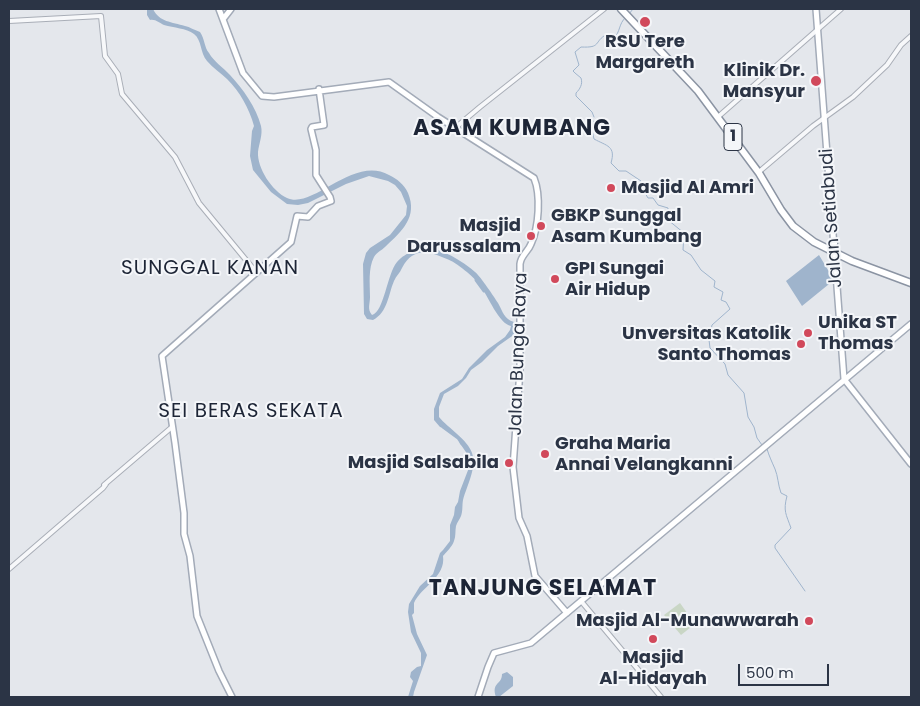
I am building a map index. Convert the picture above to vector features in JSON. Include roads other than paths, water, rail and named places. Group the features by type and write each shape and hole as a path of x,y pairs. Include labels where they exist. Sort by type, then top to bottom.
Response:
{"highway":[{"name":"1","path":"627,14 699,88 759,173 788,221 804,236 836,252 911,281"},
{"name":"1","path":"650,37 698,91 760,170 792,222 806,234 836,252"}],"main road":[{"name":"Jalan Bunga Raya","path":"221,9 243,73 264,97 389,80 456,127 536,178 540,208 534,238 522,263 522,369 515,463 520,519 530,543 535,576 566,613"},
{"path":"224,17 231,9"},
{"name":"Jalan Setiabudi","path":"817,9 843,356 847,378"},
{"path":"232,697 196,616 162,356 292,240 297,216 309,216 318,206 331,201 328,192 316,175 316,150 311,130 312,127 324,125 319,90"},
{"path":"566,613 911,324"},
{"path":"837,386 847,378"},
{"path":"847,378 911,463"},
{"path":"478,697 493,654 527,646 708,494"}],"street":[{"path":"456,127 604,9"},
{"path":"720,116 841,9"},
{"path":"9,21 101,16 104,56 118,74 124,97 175,157 198,203 256,272"},
{"path":"760,170 825,117 854,97 887,65 901,45 911,36"},
{"path":"9,569 172,426"},
{"path":"582,601 661,697"}],"water":[{"path":"147,9 153,9 159,17 166,21 187,26 200,32 211,56 244,92 256,112 261,126 258,152 260,165 266,178 281,195 297,200 309,197 348,177 362,172 375,171 389,175 404,187 411,202 410,216 397,235 375,255 371,266 369,309 372,315 380,307 397,262 417,249 428,248 452,256 475,272 491,292 506,317 516,325 515,334 471,370 458,386 444,394 439,407 439,417 470,448 473,465 463,500 462,514 456,526 453,543 443,556 441,570 414,603 414,613 412,615 417,634 427,655 413,697 408,697 413,681 410,677 411,672 421,666 421,653 411,632 408,612 409,604 420,586 433,574 440,553 450,541 450,525 470,465 467,450 460,444 458,437 440,427 434,420 434,409 440,393 462,379 469,368 487,350 505,337 511,326 502,320 480,285 460,266 440,256 427,253 416,254 406,261 395,279 385,308 378,317 373,320 367,319 364,314 363,264 366,253 370,248 390,235 406,215 407,206 401,192 388,181 369,176 346,184 308,203 298,205 287,204 271,192 253,170 250,156 254,126 250,113 236,89 207,61 194,34 187,30 150,20 147,15"},
{"path":"819,255 834,280 802,306 786,281"},
{"path":"507,672 513,677 513,686 499,697 496,697 496,686 502,678 502,674"}],"waterway":[{"path":"629,14 633,9"},
{"path":"594,117 592,112 576,96 582,82 581,78 573,71 579,65 575,52 581,47 592,47 607,34 613,39 626,17"},
{"path":"594,121 591,126 594,139 609,147 612,153 611,163 619,171 626,171 641,181 642,188 648,198 653,198 658,205 668,208 668,220 684,233 683,250 691,255 701,270 715,281 714,287 723,292 721,300 726,302 730,309 712,325 709,340 710,348 725,364 728,375 744,393 748,417 762,445"},
{"path":"476,280 484,291"},
{"path":"443,427 458,438 469,454"},
{"path":"767,449 776,472 781,493 787,496 785,509 791,528 775,545 775,548 805,591"}],"place":[{"name":"RSU Tere Margareth","path":"645,22"},
{"name":"Klinik Dr. Mansyur","path":"816,81"},
{"name":"Masjid Al Amri","path":"611,188"},
{"name":"GBKP Sunggal Asam Kumbang","path":"541,226"},
{"name":"Masjid Darussalam","path":"531,236"},
{"name":"GPI Sungai Air Hidup","path":"555,279"},
{"name":"Unika ST Thomas","path":"808,333"},
{"name":"Unversitas Katolik Santo Thomas","path":"801,344"},
{"name":"Graha Maria Annai Velangkanni","path":"545,454"},
{"name":"Masjid Salsabila","path":"509,463"},
{"name":"Masjid Al-Munawwarah","path":"809,621"},
{"name":"Masjid Al-Hidayah","path":"653,639"}],"district":[{"name":"ASAM KUMBANG","path":"512,129"},
{"name":"SUNGGAL KANAN","path":"210,269"},
{"name":"SEI BERAS SEKATA","path":"251,412"},
{"name":"TANJUNG SELAMAT","path":"543,589"}]}
